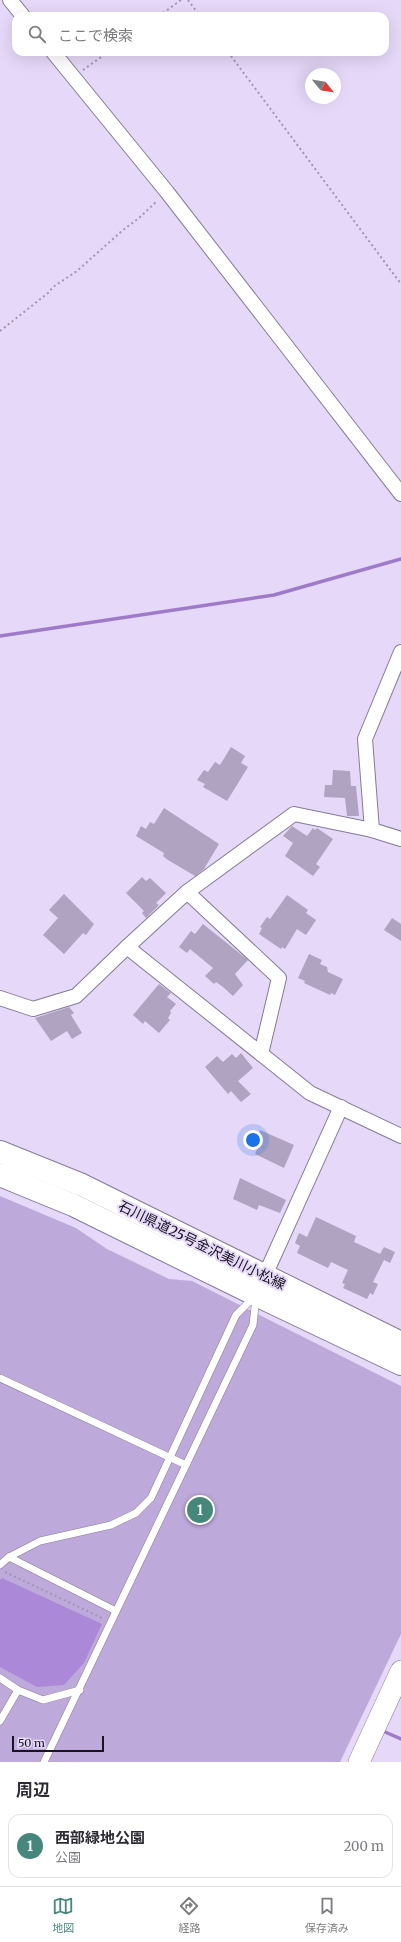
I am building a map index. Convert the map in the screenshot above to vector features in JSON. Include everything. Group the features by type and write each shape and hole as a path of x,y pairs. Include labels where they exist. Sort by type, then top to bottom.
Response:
{"main road":[{"name":"石川県道25号金沢美川小松線","path":"0,1152 82,1185 401,1344"},
{"name":"石川県道25号金沢美川小松線","path":"0,1175 73,1205 401,1364"},
{"path":"359,1762 401,1672"}],"street":[{"path":"10,0 20,12"},
{"path":"57,56 167,192 401,494"},
{"path":"372,830 365,738 401,652"},
{"path":"0,998 32,1009 76,996 187,892 294,814 372,830 401,839"},
{"path":"187,892 279,978 261,1054"},
{"path":"127,948 310,1092 401,1136"},
{"path":"256,1295 266,1276 341,1107"}],"lane":[{"path":"0,1565 9,1557 40,1541 111,1525 136,1513 151,1498 236,1315 256,1295"},
{"path":"44,1762 80,1690 116,1611 253,1325 256,1295"},
{"path":"0,1378 186,1465"},
{"path":"9,1557 116,1611"},
{"path":"0,1678 18,1690 43,1700 80,1690"},
{"path":"0,1721 18,1690"}],"path":[{"path":"164,12 181,0"},
{"path":"188,0 197,12"},
{"path":"74,77 103,56"},
{"path":"231,56 401,284"},
{"path":"0,331 48,293 53,287 77,271 167,192"},
{"path":"0,1570 111,1622"}],"shaded area":[{"path":"0,1196 76,1228 107,1249 169,1279 192,1281 401,1386 401,1634 340,1762 0,1762"},
{"path":"2,1578 102,1624 84,1663 64,1685 37,1687 0,1667 0,1580"}],"building":[{"path":"231,747 245,756 241,763 248,767 227,801 203,787 205,784 197,780 204,770 208,772 215,762 220,765"},
{"path":"333,770 350,771 351,786 356,786 359,816 347,816 345,798 324,797 325,785 332,785"},
{"path":"164,808 219,844 204,869 195,876 168,860 163,856 164,853 136,836 141,826 146,829 150,822 154,824"},
{"path":"292,826 307,836 313,828 315,830 317,828 333,839 316,864 320,867 313,876 285,856 293,843 283,836"},
{"path":"142,877 146,881 150,878 166,893 156,903 159,905 146,918 142,913 144,911 126,893"},
{"path":"64,894 94,924 86,935 83,933 64,954 43,935 58,918 49,910"},
{"path":"287,895 308,910 306,913 316,920 306,935 297,929 285,949 282,947 281,949 259,934 262,928 260,927 267,917 270,919"},
{"path":"392,918 401,924 401,941 384,930"},
{"path":"203,924 248,960 235,974 243,985 233,996 216,982 214,984 205,976 213,968 190,949 187,953 179,947 191,931 195,934"},
{"path":"309,954 322,960 320,964 327,967 328,972 343,979 335,995 331,993 330,995 304,983 305,981 298,978"},
{"path":"159,984 171,993 167,997 176,1004 170,1011 171,1013 168,1018 170,1020 159,1033 145,1021 143,1024 133,1015"},
{"path":"69,1007 74,1013 71,1015 82,1033 72,1039 67,1031 51,1041 35,1018"},
{"path":"241,1053 253,1068 238,1081 251,1094 241,1102 231,1091 228,1094 205,1067 217,1056 223,1062 232,1054 236,1058"},
{"path":"260,1130 294,1145 284,1168 255,1154 257,1149 250,1146 255,1133 258,1135"},
{"path":"240,1178 286,1200 280,1213 259,1205 257,1210 233,1199"},
{"path":"316,1217 356,1236 354,1242 380,1254 384,1247 395,1252 390,1263 384,1260 373,1282 378,1284 373,1295 370,1293 367,1299 343,1288 345,1284 342,1283 348,1270 331,1262 328,1268 297,1253 300,1246 295,1243 299,1233 307,1237"}],"waterway":[{"path":"0,636 274,595 401,559"},
{"path":"385,1732 401,1739"}],"place":[{"name":"西部緑地公園","path":"200,1510"}]}
